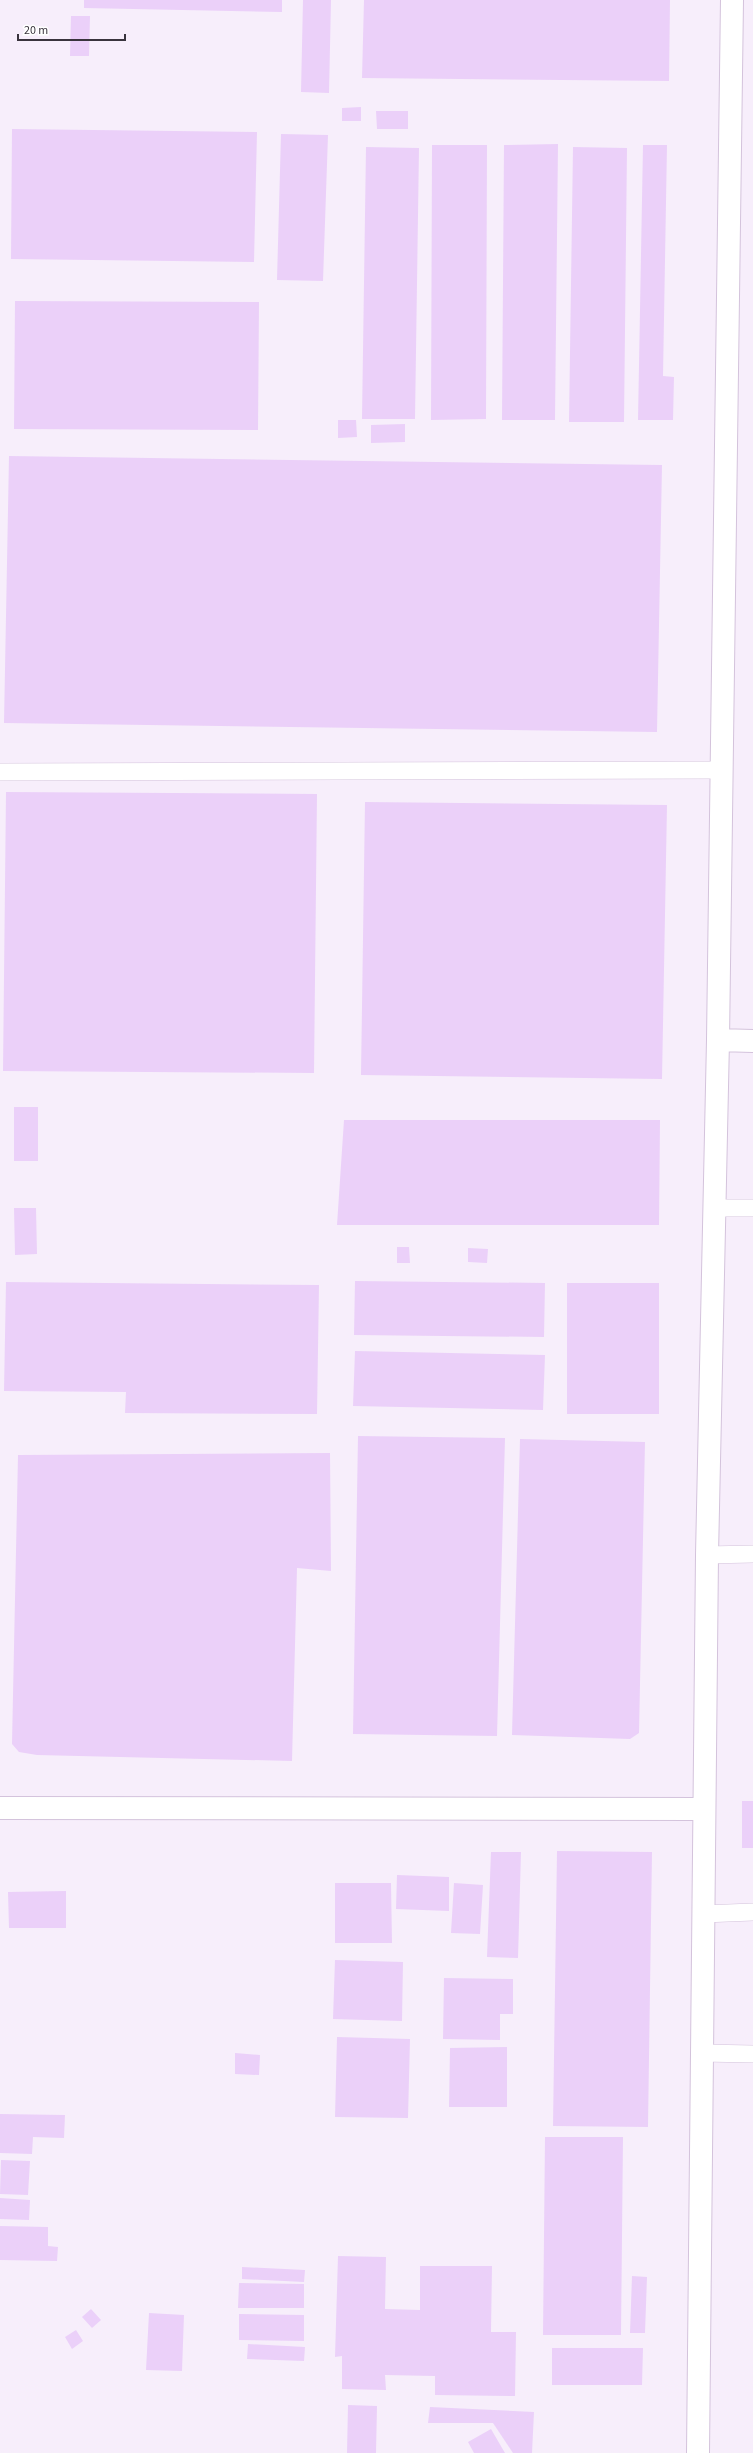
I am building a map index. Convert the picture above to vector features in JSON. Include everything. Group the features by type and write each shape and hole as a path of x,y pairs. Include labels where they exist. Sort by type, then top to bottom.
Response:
{"street":[{"path":"698,2453 702,1914 707,1555 718,1040 732,0"},
{"path":"718,1040 753,1041"},
{"path":"0,1808 704,1809"}],"lane":[{"path":"0,772 722,770"},
{"path":"714,1208 753,1208"},
{"path":"707,1555 753,1554"},
{"path":"702,1914 753,1912"},
{"path":"702,2053 753,2054"}],"shaded area":[{"path":"0,0 753,0 753,2453 0,2453"}],"building":[{"path":"84,0 282,0 282,12 84,8"},
{"path":"303,0 331,0 329,93 301,92"},
{"path":"364,0 670,0 669,81 362,78"},
{"path":"71,16 90,16 89,56 70,56"},
{"path":"361,107 361,121 342,121 342,108"},
{"path":"376,111 408,111 408,129 377,129"},
{"path":"12,129 257,132 254,262 11,259"},
{"path":"281,134 328,135 323,281 277,280"},
{"path":"558,144 555,420 502,420 504,145"},
{"path":"432,145 487,145 486,419 431,420"},
{"path":"643,145 667,145 663,376 674,377 673,420 638,420"},
{"path":"366,147 419,148 415,419 362,419"},
{"path":"573,147 627,148 624,422 569,422"},
{"path":"15,301 259,302 258,430 14,429"},
{"path":"338,420 356,420 357,437 338,438"},
{"path":"405,424 405,442 371,443 371,425"},
{"path":"9,456 662,465 657,732 4,723"},
{"path":"6,792 317,794 314,1073 3,1071"},
{"path":"365,802 667,805 662,1079 361,1075"},
{"path":"14,1107 38,1107 38,1161 14,1161"},
{"path":"344,1120 660,1120 659,1225 337,1225"},
{"path":"14,1208 36,1208 37,1254 15,1255"},
{"path":"397,1247 409,1247 410,1263 397,1263"},
{"path":"468,1248 488,1249 487,1263 468,1262"},
{"path":"355,1281 545,1283 544,1337 354,1335"},
{"path":"6,1282 319,1285 317,1414 125,1413 126,1392 4,1391"},
{"path":"567,1283 659,1283 659,1414 567,1414"},
{"path":"355,1351 545,1355 543,1410 353,1406"},
{"path":"358,1436 505,1438 497,1736 353,1734"},
{"path":"520,1439 645,1442 639,1733 630,1739 512,1735"},
{"path":"330,1453 331,1571 297,1568 292,1761 37,1755 19,1752 12,1744 18,1455"},
{"path":"742,1801 753,1801 753,1848 742,1848"},
{"path":"557,1851 652,1852 648,2127 553,2126"},
{"path":"491,1852 521,1852 518,1958 487,1957"},
{"path":"397,1875 449,1877 449,1911 396,1909"},
{"path":"335,1883 391,1883 392,1943 335,1943"},
{"path":"454,1883 483,1885 480,1934 451,1933"},
{"path":"66,1891 66,1928 9,1928 8,1892"},
{"path":"335,1960 403,1962 402,2021 333,2019"},
{"path":"444,1978 513,1979 513,2014 500,2014 500,2040 443,2039"},
{"path":"337,2037 410,2039 408,2118 335,2117"},
{"path":"507,2047 507,2107 449,2107 450,2048"},
{"path":"235,2053 260,2055 259,2075 235,2074"},
{"path":"0,2114 65,2115 64,2138 33,2137 32,2154 0,2153"},
{"path":"545,2137 623,2137 621,2335 543,2335"},
{"path":"1,2160 30,2161 28,2195 0,2194"},
{"path":"0,2198 30,2200 29,2220 0,2219"},
{"path":"0,2226 48,2227 48,2246 58,2247 57,2261 0,2260"},
{"path":"338,2256 386,2257 385,2309 420,2310 420,2266 492,2266 491,2332 516,2332 515,2396 435,2395 435,2376 385,2375 386,2390 342,2389 342,2356 335,2357"},
{"path":"242,2267 305,2270 304,2282 242,2279"},
{"path":"632,2276 647,2277 645,2333 630,2333"},
{"path":"239,2283 304,2284 304,2308 238,2308"},
{"path":"91,2309 101,2320 92,2328 82,2317"},
{"path":"149,2313 184,2315 182,2371 146,2370"},
{"path":"239,2314 304,2315 304,2341 239,2340"},
{"path":"76,2330 83,2341 72,2349 65,2337"},
{"path":"248,2344 305,2347 304,2361 247,2359"},
{"path":"552,2348 643,2348 642,2385 552,2385"},
{"path":"348,2405 377,2406 376,2453 347,2453"},
{"path":"430,2407 534,2412 532,2453 513,2453 493,2423 428,2423"},
{"path":"491,2429 505,2453 474,2453 468,2442"}]}
